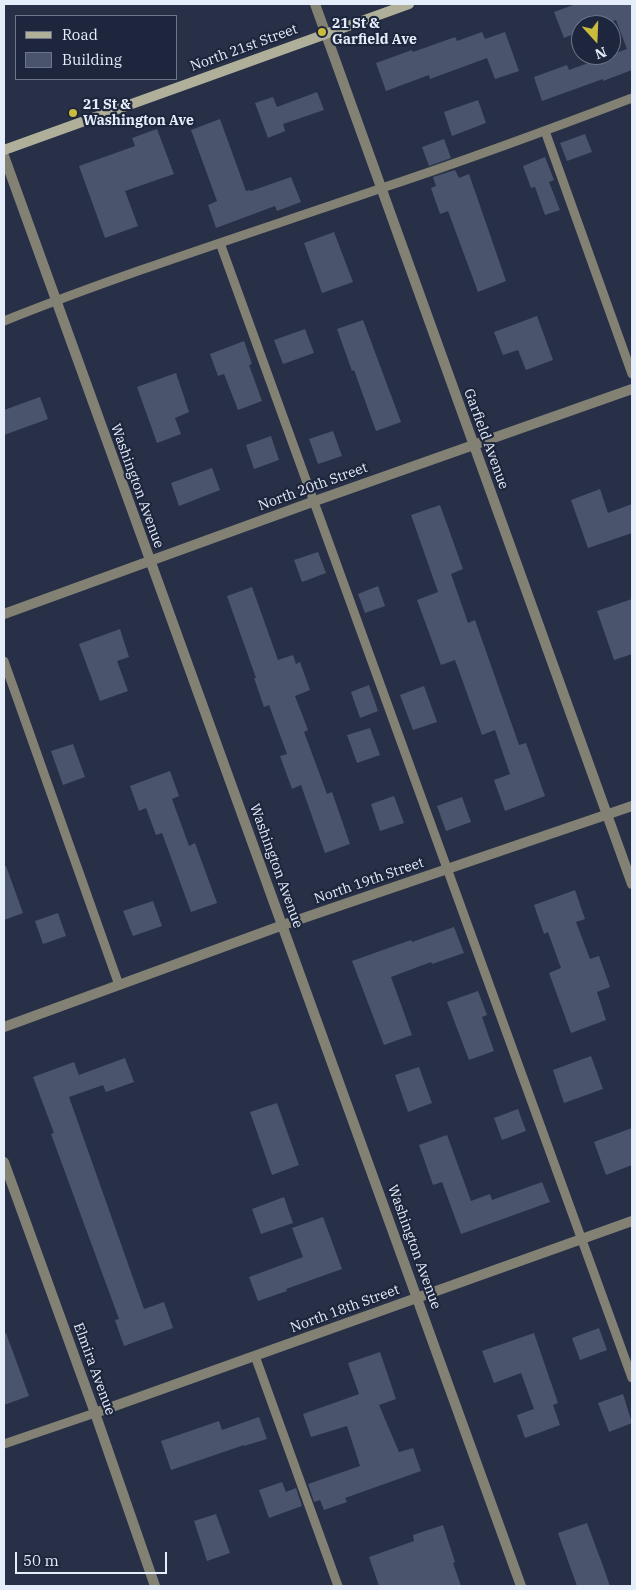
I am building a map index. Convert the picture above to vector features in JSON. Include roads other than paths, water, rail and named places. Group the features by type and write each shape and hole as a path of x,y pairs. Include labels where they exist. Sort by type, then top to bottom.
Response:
{"street":[{"name":"Garfield Avenue","path":"314,4 632,884"},
{"name":"North 21st Street","path":"4,150 409,4"},
{"name":"Washington Avenue","path":"4,156 521,1586"},
{"name":"North 20th Street","path":"4,614 632,388"},
{"name":"North 19th Street","path":"4,1027 283,925 632,806"},
{"name":"Elmira Avenue","path":"4,1162 95,1413 155,1586"},
{"name":"North 18th Street","path":"95,1413 632,1221"}],"lane":[{"path":"4,321 56,300 381,189 632,98"},
{"path":"545,131 632,374"},
{"path":"220,243 632,1378"},
{"path":"4,661 119,985"},
{"path":"255,1356 338,1586"},
{"path":"4,1444 95,1413"}],"place":[{"name":"21 St & Garfield Ave","path":"322,32"},
{"name":"21 St & Washington Ave","path":"73,113"}]}
